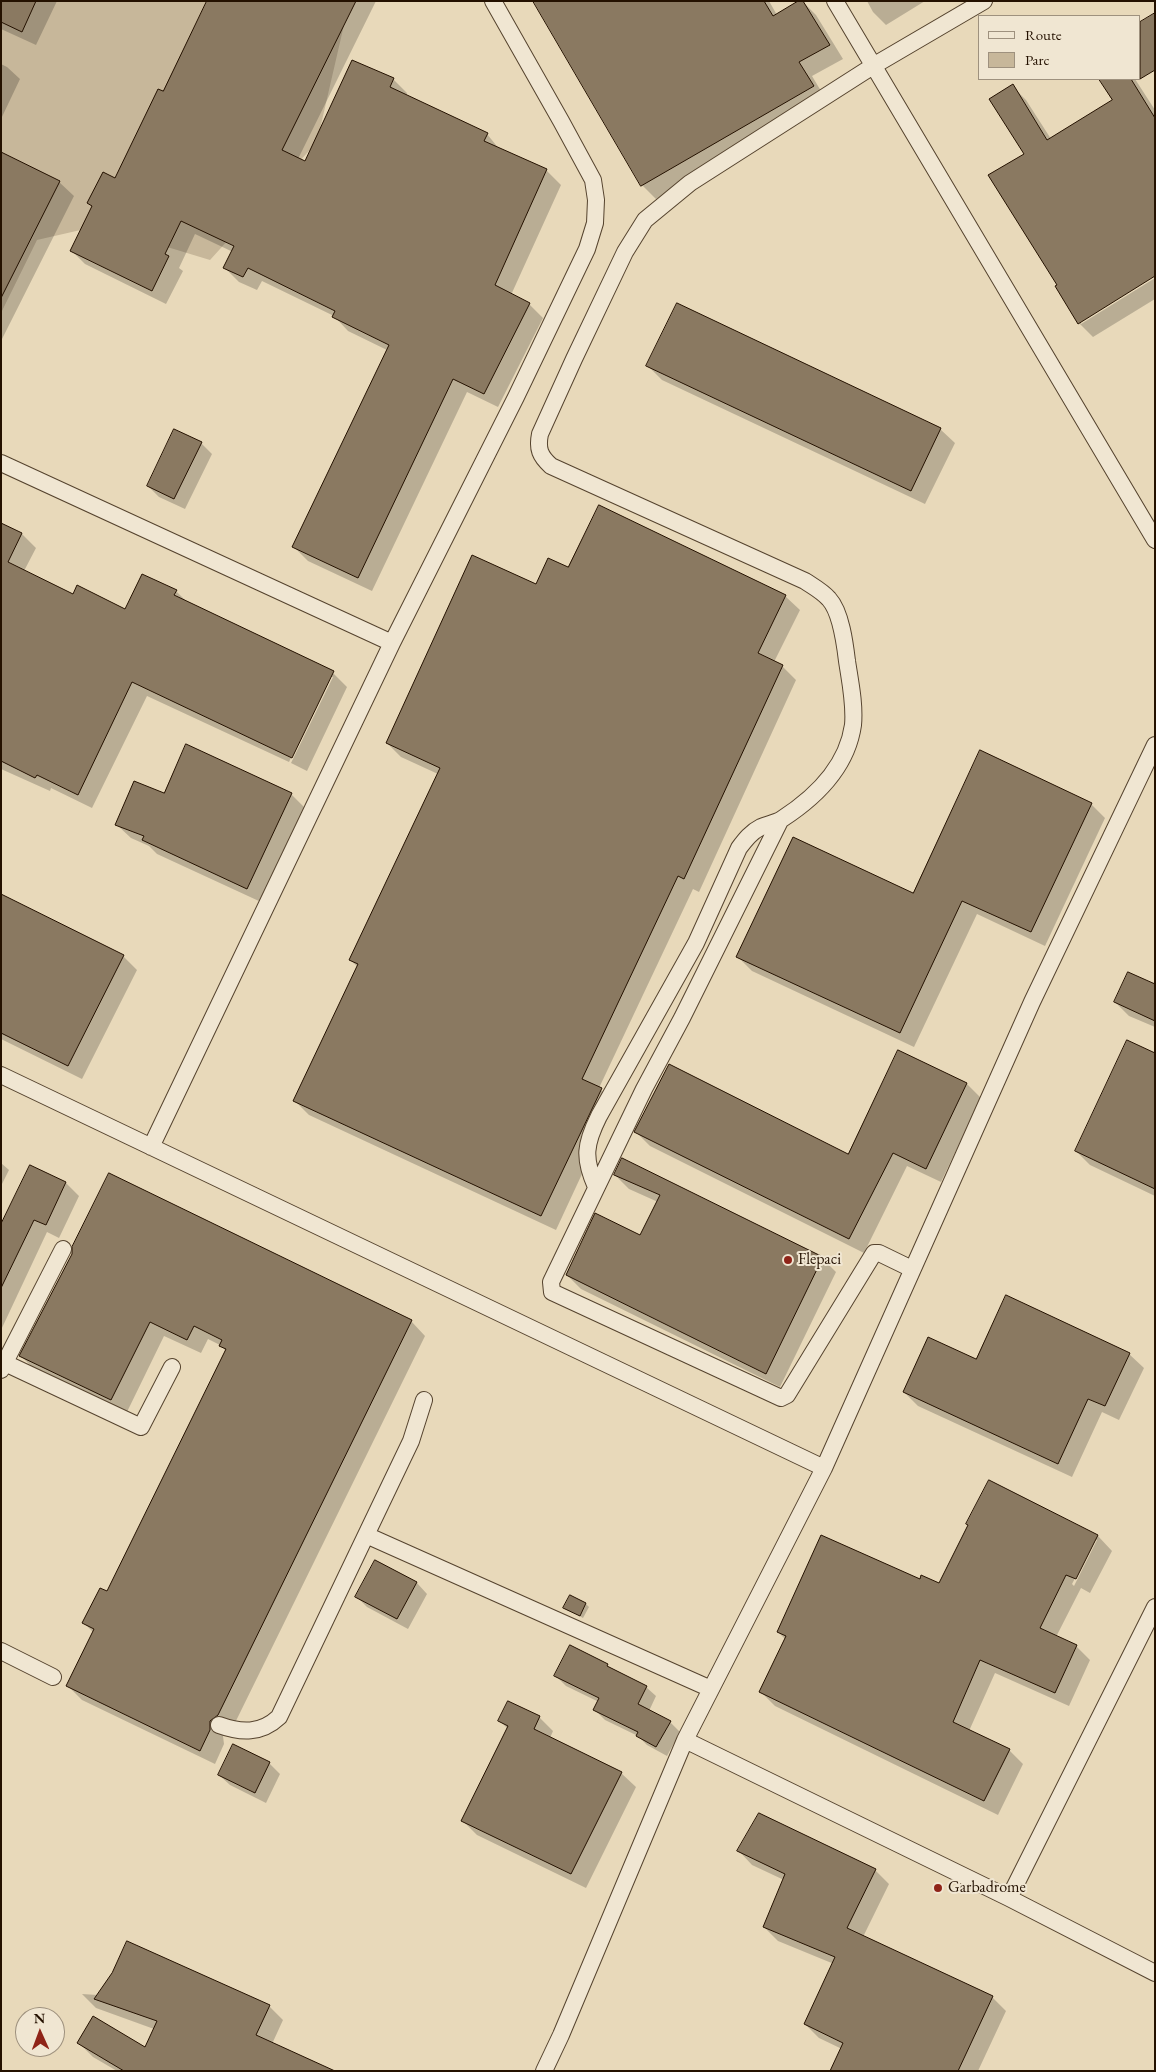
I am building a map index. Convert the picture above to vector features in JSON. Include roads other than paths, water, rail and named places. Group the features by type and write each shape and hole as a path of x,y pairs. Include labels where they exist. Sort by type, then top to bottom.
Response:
{"lane":[{"path":"151,1147 392,643 516,397 587,249 595,223 596,200 592,180 562,121 493,1"},
{"path":"835,1 1155,540"},
{"path":"596,1187 586,1158 589,1136 599,1116 696,943 739,848 747,837 759,828 780,821 811,798 829,778 847,753 853,724 852,695 846,649 837,612 831,600 821,591 805,581 551,466 543,459 539,452 540,434 625,252 645,220 690,183 873,66 984,1"},
{"path":"1,463 392,643"},
{"path":"544,2071 562,2035 685,1740 824,1468 1032,1002 1155,744"},
{"path":"780,821 596,1187 551,1282 552,1292 781,1398 787,1395 874,1253 879,1253 912,1269"},
{"path":"1,1074 824,1468"},
{"path":"63,1249 3,1367 141,1427 172,1367"},
{"path":"219,1725 234,1730 248,1731 265,1728 279,1717 411,1441 424,1400"},
{"path":"366,1535 711,1690"},
{"path":"1009,1898 1155,1607"},
{"path":"1,1652 53,1677"},
{"path":"685,1740 1009,1898 1155,1973"}],"place":[{"name":"Flepaci","path":"788,1260"},
{"name":"Garbadrome","path":"938,1888"}]}
